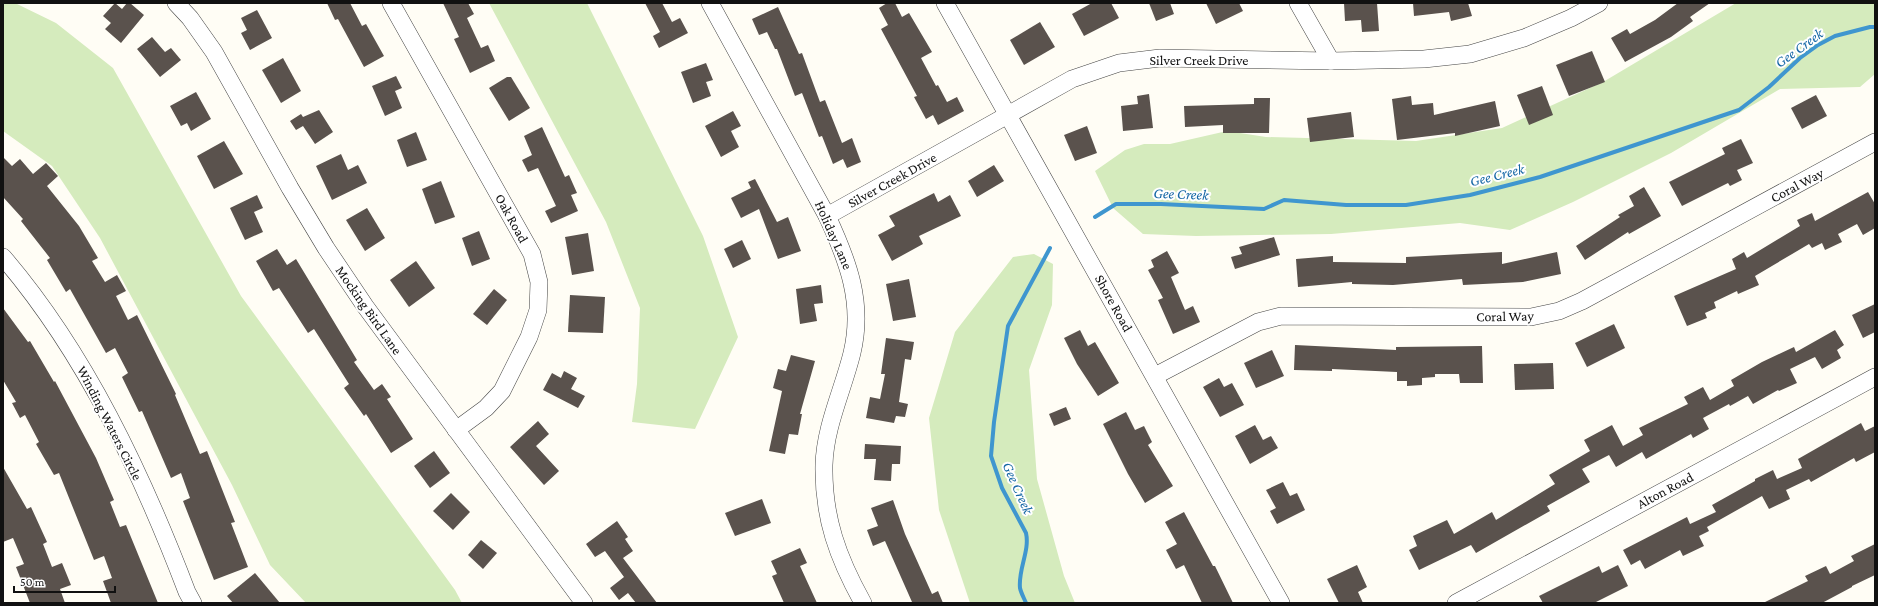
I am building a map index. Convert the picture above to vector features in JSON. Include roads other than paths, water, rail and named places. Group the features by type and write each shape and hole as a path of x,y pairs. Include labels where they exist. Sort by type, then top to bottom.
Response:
{"street":[{"name":"Mocking Bird Lane","path":"176,3 190,18 214,52 290,188 330,254 365,306 584,603"},
{"name":"Oak Road","path":"391,3 532,254 539,282 538,310 518,362 502,391 486,408 456,430"},
{"name":"Holiday Lane","path":"710,3 827,216 843,249 851,275 856,306 856,331 852,353 830,423 824,463 825,500 831,532 843,564 863,603"},
{"name":"Shore Road","path":"945,3 1281,603"},
{"path":"1298,3 1331,61"},
{"name":"Silver Creek Drive","path":"827,216 1072,79 1120,63 1160,58 1331,61 1424,59 1470,54 1524,38 1571,18 1599,3"},
{"name":"Coral Way","path":"1154,376 1258,322 1281,316 1531,317 1559,311 1588,297 1875,142"},
{"name":"Winding Waters Circle","path":"3,257 20,276 75,355 125,448 193,603"},
{"name":"Alton Road","path":"1456,603 1875,377"}],"waterway":[{"name":"Gee Creek","path":"1095,217 1116,204 1161,204 1264,209 1284,200 1346,205 1406,205 1470,195 1540,177 1739,110 1769,87 1800,58 1818,45 1835,36 1875,27"},
{"name":"Gee Creek","path":"1026,603 1020,590 1020,581 1027,540 1026,533 1002,488 991,456 994,422 1008,326 1050,248"}]}
